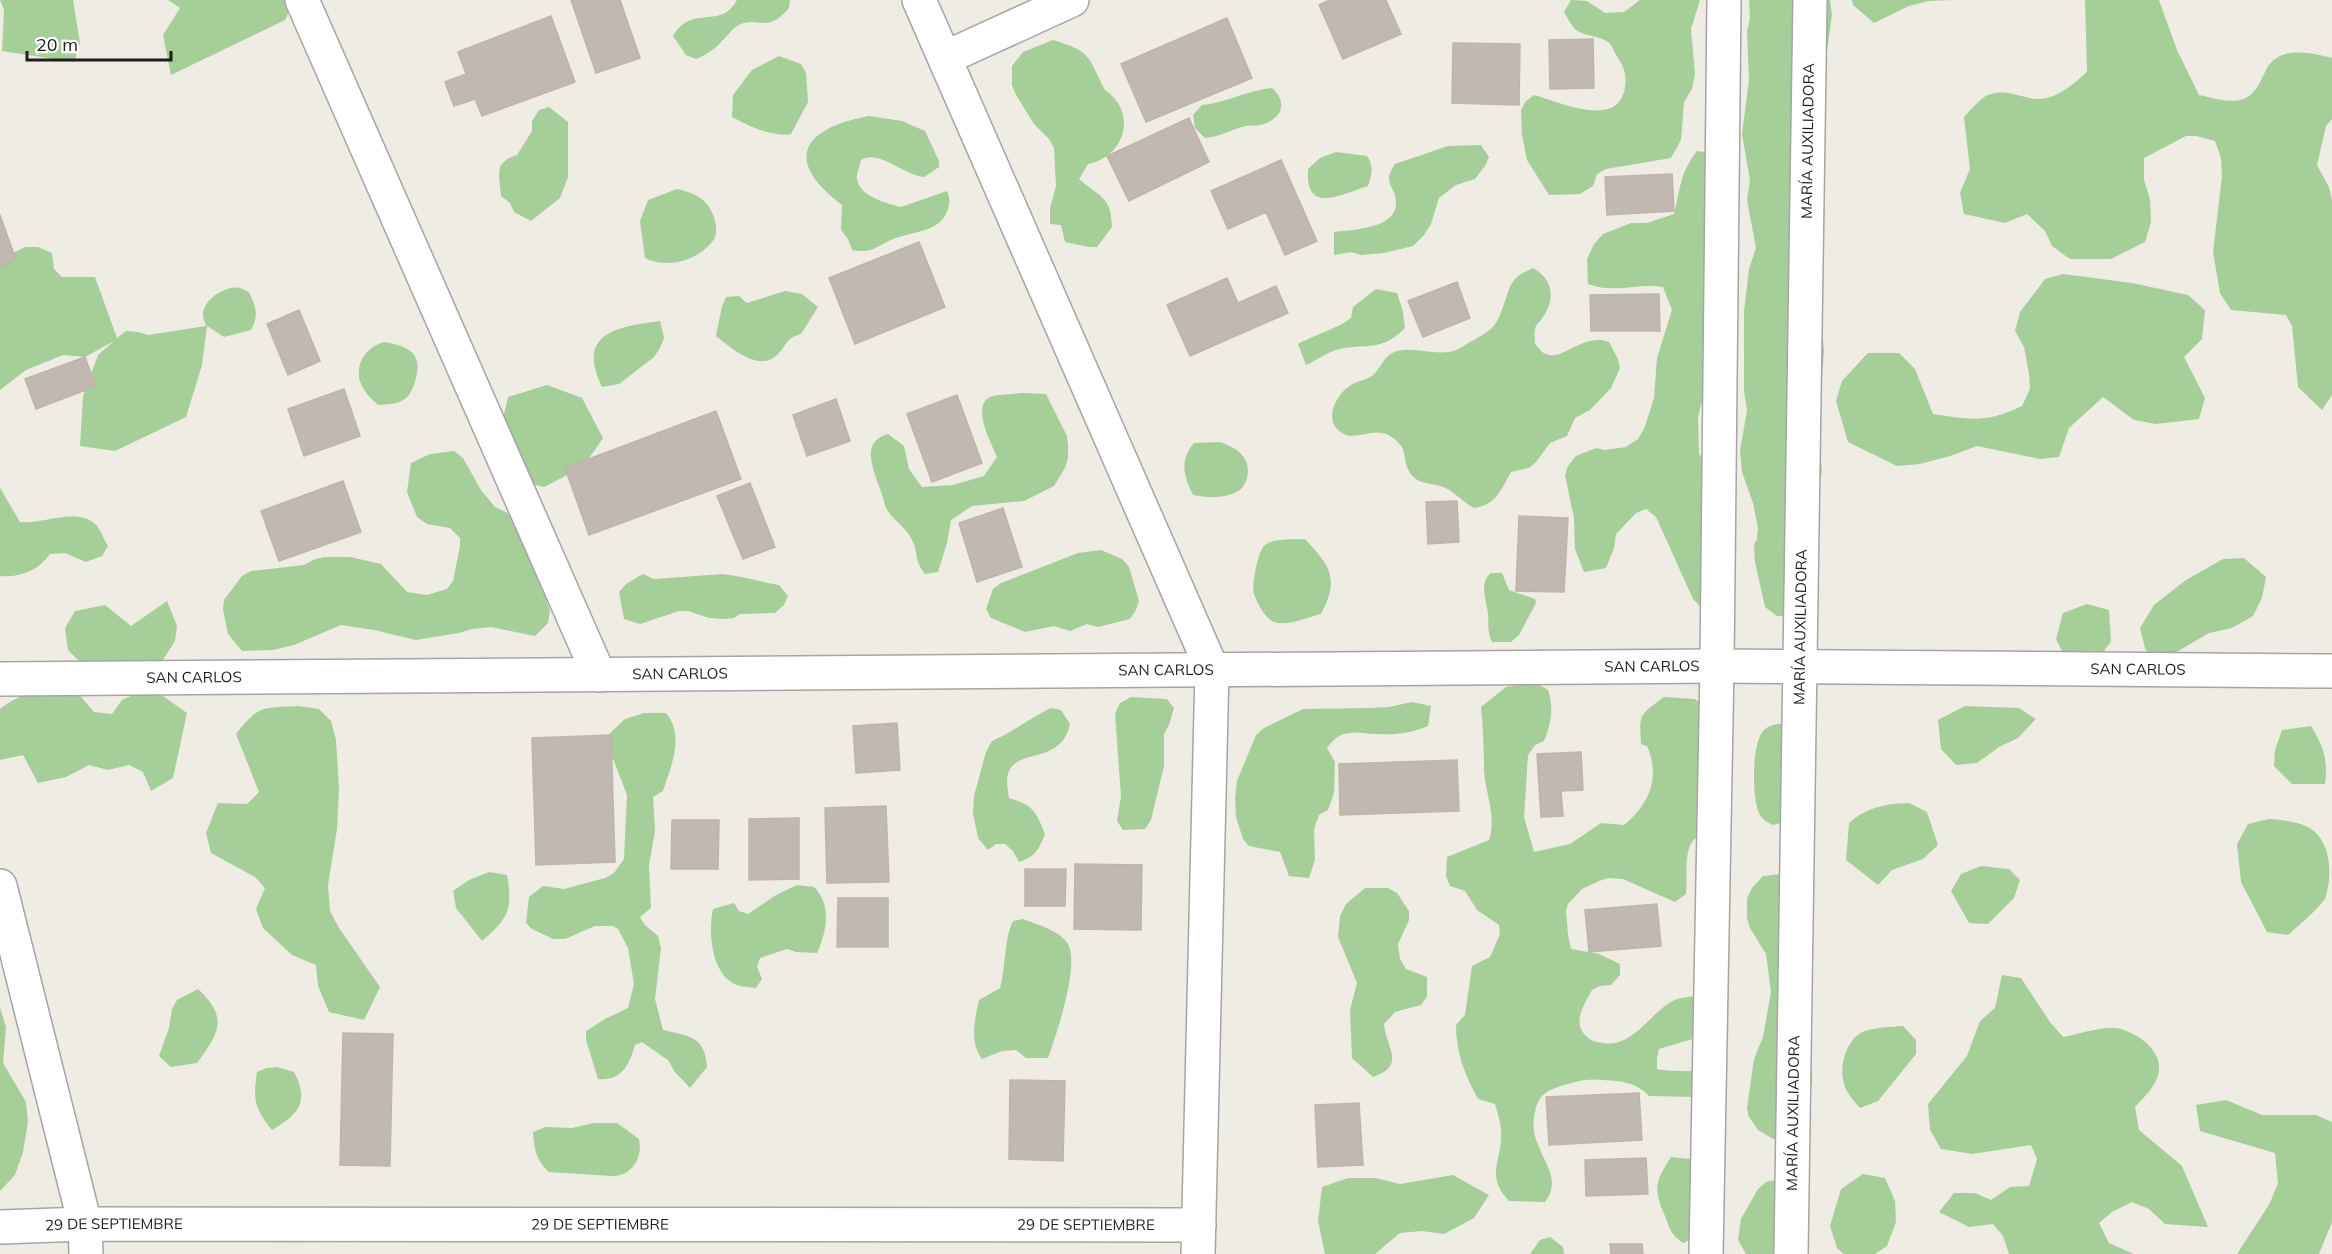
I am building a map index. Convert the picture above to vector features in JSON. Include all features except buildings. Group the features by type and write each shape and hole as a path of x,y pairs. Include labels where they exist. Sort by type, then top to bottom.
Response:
{"street":[{"path":"302,0 599,675"},
{"path":"919,0 1212,669 1198,1239"},
{"path":"945,58 1072,0"},
{"path":"1706,1254 1717,666 1724,0"},
{"name":"MARÍA AUXILIADORA","path":"1791,1254 1810,0"},
{"name":"SAN CARLOS","path":"0,679 1717,666 2332,671"},
{"path":"0,886 85,1239"},
{"name":"29 DE SEPTIEMBRE","path":"0,1227 85,1239 1198,1239"}],"green space":[{"path":"0,0 73,0 80,43 74,62 2,51 4,10"},
{"path":"168,0 288,0 290,9 285,20 171,75 163,35 180,8"},
{"path":"737,0 790,0 789,8 774,21 739,25 707,54 696,59 686,55 673,36 681,26 698,18 723,14"},
{"path":"1571,0 1587,1 1605,13 1624,12 1640,0 1700,0 1691,29 1695,74 1692,89 1684,102 1681,140 1671,158 1606,169 1597,174 1593,186 1580,194 1549,195 1527,160 1522,135 1521,110 1526,101 1534,95 1573,107 1600,110 1612,107 1620,100 1625,87 1624,69 1611,45 1603,39 1578,31 1570,22 1564,12"},
{"path":"1749,0 1830,0 1832,15 1825,65 1816,305 1824,351 1821,392 1814,412 1822,470 1796,616 1777,616 1765,607 1755,562 1754,545 1758,528 1753,503 1742,472 1740,450 1747,411 1744,391 1744,312 1749,269 1756,248 1747,200 1750,180 1742,134 1749,80 1747,32 1750,18"},
{"path":"1852,0 1953,0 1929,1 1909,6 1874,23 1853,5"},
{"path":"2085,0 2159,0 2177,50 2199,95 2225,100 2244,99 2255,90 2273,61 2288,53 2315,54 2332,58 2332,119 2326,126 2317,165 2329,187 2332,200 2332,395 2322,410 2298,387 2292,326 2286,315 2231,310 2220,293 2213,252 2222,177 2221,158 2215,141 2186,136 2144,158 2144,180 2150,199 2151,222 2145,242 2111,259 2070,259 2052,246 2045,231 2027,214 2005,223 1964,214 1960,193 1970,169 1964,117 1979,101 1993,93 2046,98 2061,92 2087,72"},
{"path":"1053,40 1075,48 1087,56 1105,90 1115,99 1124,121 1123,133 1111,153 1101,160 1088,164 1079,179 1103,198 1109,209 1112,227 1097,247 1065,242 1061,225 1050,224 1050,208 1056,186 1054,148 1049,139 1034,124 1012,85 1012,66 1023,52"},
{"path":"779,56 801,64 806,73 808,102 791,134 768,132 732,117 733,95 752,70"},
{"path":"1272,88 1280,99 1281,105 1278,115 1267,123 1246,126 1205,138 1195,128 1193,115 1202,105"},
{"path":"549,107 568,122 568,177 560,198 531,221 514,212 510,203 501,196 500,166 507,159 517,155 532,131 532,121 539,110"},
{"path":"869,116 902,121 925,131 939,161 939,167 924,177 883,160 868,157 861,160 857,174 859,185 863,190 874,198 901,207 947,191 949,202 945,217 926,230 896,238 871,250 859,251 852,250 841,230 842,205 823,188 811,173 807,160 808,148 816,137 829,128"},
{"path":"1481,145 1489,157 1485,166 1475,179 1456,185 1439,198 1431,224 1413,246 1384,253 1361,255 1351,252 1334,255 1334,232 1361,229 1381,223 1394,212 1396,203 1389,176 1395,164 1448,146"},
{"path":"1697,151 1728,159 1717,396 1701,404 1698,418 1699,454 1711,471 1701,548 1712,575 1713,598 1700,606 1693,599 1656,517 1646,509 1636,513 1616,534 1614,548 1606,568 1584,572 1575,549 1574,518 1565,475 1568,466 1576,456 1596,448 1605,450 1626,447 1638,439 1644,429 1654,398 1657,358 1672,310 1663,287 1607,288 1588,284 1587,259 1594,244 1603,234 1631,223 1647,223 1674,214 1684,174"},
{"path":"1336,152 1367,156 1372,170 1368,186 1336,197 1319,197 1312,193 1308,169 1320,158"},
{"path":"677,189 693,194 706,203 712,211 715,222 715,238 706,249 681,261 662,263 645,258 640,221 648,200"},
{"path":"25,247 38,247 52,253 54,269 62,277 95,277 117,338 126,331 148,335 206,326 203,316 206,304 222,291 234,288 249,292 256,311 255,320 251,330 224,337 207,326 202,365 186,417 115,451 80,446 83,396 98,355 114,341 85,357 63,355 26,370 0,390 0,266 13,253"},
{"path":"1533,268 1549,284 1551,297 1547,310 1536,327 1535,344 1546,354 1552,355 1590,341 1609,342 1620,368 1611,388 1590,410 1575,418 1567,436 1550,443 1529,468 1511,472 1501,491 1493,500 1474,508 1445,488 1415,478 1409,471 1403,449 1384,433 1353,436 1342,433 1336,428 1333,422 1333,408 1345,389 1372,376 1389,355 1397,351 1449,352 1486,333 1497,322 1513,282"},
{"path":"2063,274 2132,283 2188,295 2205,310 2202,339 2184,357 2205,398 2199,419 2156,424 2134,420 2103,397 2069,428 2059,457 2040,459 1977,446 1920,464 1897,466 1848,442 1836,401 1842,381 1868,353 1899,353 1915,369 1933,414 1979,419 2022,406 2030,389 2024,347 2015,331 2020,312 2045,279"},
{"path":"1376,289 1397,293 1405,328 1386,342 1341,349 1306,365 1298,344 1351,318 1353,307"},
{"path":"785,291 802,294 818,307 801,334 789,340 776,356 769,360 753,360 716,336 726,297 739,296 747,303"},
{"path":"660,321 664,338 654,357 619,384 602,387 595,369 594,355 597,344 615,330"},
{"path":"384,342 411,351 415,356 418,369 414,386 404,400 393,404 378,405 361,384 359,369 365,355 376,345"},
{"path":"547,385 582,398 603,438 583,467 544,487 528,483 500,432 508,397"},
{"path":"1023,393 1046,394 1067,436 1068,458 1065,468 1054,486 1024,501 972,506 951,520 938,572 925,574 919,565 910,536 885,506 872,464 871,449 874,443 888,434 904,446 909,469 922,487 953,485 984,476 997,457 984,424 983,406 986,400 993,396"},
{"path":"1219,442 1242,454 1248,471 1245,483 1240,490 1229,495 1211,497 1193,495 1184,469 1189,449 1194,443"},
{"path":"454,451 463,458 481,490 495,507 508,513 535,567 550,611 548,623 535,636 491,627 416,640 341,625 294,645 273,650 242,651 228,634 223,610 224,600 242,576 251,571 304,565 324,557 350,557 381,564 407,592 427,595 447,589 453,581 460,538 450,528 427,524 417,517 407,492 411,463 430,454"},
{"path":"0,488 20,522 70,516 88,520 96,525 108,546 102,556 86,562 65,553 50,554 35,569 15,576 0,576"},
{"path":"1305,539 1321,557 1330,573 1331,582 1327,602 1321,614 1289,623 1277,623 1266,616 1254,594 1254,577 1259,555 1264,546 1273,541"},
{"path":"1101,550 1122,559 1129,567 1139,601 1130,619 1098,627 1087,624 1070,631 1054,626 1025,632 991,618 986,609 993,589 1001,583 1078,553"},
{"path":"2244,558 2266,577 2262,598 2253,616 2232,628 2209,633 2156,664 2145,648 2140,628 2154,605 2186,580 2223,559"},
{"path":"1491,573 1502,573 1509,590 1535,599 1536,603 1519,635 1511,642 1492,642 1490,638 1484,587"},
{"path":"643,574 654,579 730,575 779,585 788,596 784,605 775,613 740,614 734,618 723,619 679,611 640,624 624,619 619,592 626,584"},
{"path":"167,601 177,626 175,641 161,663 140,671 122,660 91,673 68,650 65,628 75,611 105,605 131,626"},
{"path":"2087,604 2109,610 2111,642 2095,662 2066,659 2056,639 2063,613"},
{"path":"1536,683 1548,690 1551,709 1550,722 1544,741 1535,745 1528,755 1524,817 1534,852 1570,844 1601,823 1624,825 1633,817 1650,790 1653,769 1647,746 1641,744 1641,720 1646,712 1664,697 1695,699 1703,705 1698,771 1707,782 1729,798 1732,808 1732,815 1716,830 1709,835 1699,836 1692,842 1687,855 1686,894 1675,902 1623,879 1609,878 1582,889 1568,904 1566,910 1571,949 1599,954 1620,964 1620,975 1611,985 1600,986 1592,990 1581,1013 1582,1031 1594,1041 1613,1043 1622,1041 1639,1030 1669,1003 1696,996 1696,1038 1659,1049 1657,1069 1702,1072 1695,1097 1649,1096 1628,1083 1597,1080 1575,1082 1545,1093 1536,1107 1534,1126 1536,1138 1552,1181 1551,1191 1545,1202 1509,1201 1497,1183 1496,1167 1501,1141 1499,1117 1495,1104 1478,1099 1469,1081 1462,1063 1456,1025 1465,1015 1472,966 1490,957 1500,934 1499,925 1477,910 1465,891 1450,886 1446,876 1447,857 1489,840 1491,831 1492,822 1484,769 1481,707 1506,687"},
{"path":"70,684 94,712 112,714 122,700 150,687 187,713 173,778 151,791 143,772 129,765 108,770 89,765 66,777 38,783 23,755 0,760 0,709 24,695"},
{"path":"1131,697 1167,699 1174,708 1164,734 1164,766 1151,820 1145,829 1123,830 1117,821 1121,796 1115,714 1120,703"},
{"path":"1412,702 1431,706 1428,726 1397,734 1356,732 1344,734 1332,741 1327,748 1335,762 1334,793 1328,810 1319,815 1314,829 1315,860 1309,878 1289,876 1280,852 1249,846 1243,839 1236,817 1237,781 1256,735 1264,728 1303,709 1389,707"},
{"path":"298,706 319,709 331,721 336,740 339,789 337,829 328,885 330,911 339,928 380,987 364,1020 329,1012 318,986 316,965 292,955 263,928 256,909 265,888 255,877 211,853 206,833 218,803 247,804 259,792 236,734 250,718 262,710"},
{"path":"1965,706 2019,708 2036,719 2018,738 1999,747 1977,763 1956,765 1941,749 1938,720"},
{"path":"1051,708 1061,710 1070,724 1065,738 1047,752 1017,762 1010,768 1007,779 1009,798 1033,810 1045,834 1036,852 1019,862 1013,851 1005,844 996,844 988,850 978,838 973,813 974,796 986,752 992,741"},
{"path":"644,713 666,713 672,722 676,741 663,791 653,797 655,831 649,865 651,908 640,917 645,925 658,936 661,948 655,999 663,1030 694,1039 703,1049 706,1057 707,1067 690,1088 674,1071 669,1061 642,1042 635,1045 627,1065 619,1074 606,1079 598,1079 586,1040 586,1031 628,1008 634,984 628,948 618,929 613,926 595,926 565,939 553,939 532,929 526,923 529,897 543,886 564,889 605,878 614,873 624,859 627,795 609,754 607,736 625,719"},
{"path":"1786,723 1783,822 1773,825 1762,817 1757,806 1754,784 1755,758 1764,730 1772,725"},
{"path":"2311,726 2324,754 2325,784 2292,784 2274,766 2275,750 2282,730"},
{"path":"1909,803 1927,812 1938,845 1923,859 1892,870 1878,885 1846,860 1849,823 1877,807"},
{"path":"2269,819 2299,824 2314,831 2324,845 2329,863 2329,882 2325,899 2288,935 2267,932 2241,882 2237,844 2248,824"},
{"path":"1981,866 2009,869 2020,880 2014,898 1988,924 1969,923 1951,891 1961,874"},
{"path":"489,872 507,875 509,906 503,920 482,941 456,908 453,891 469,880"},
{"path":"1789,873 1802,1038 1812,1068 1812,1080 1806,1102 1800,1113 1784,1138 1775,1140 1758,1130 1749,1117 1747,1108 1754,1059 1763,1037 1771,992 1766,954 1750,928 1747,918 1747,898 1752,888 1763,876"},
{"path":"797,885 814,887 823,902 825,927 817,953 787,949 760,958 757,967 762,979 756,988 737,985 728,980 713,952 711,929 713,909 734,903 739,911 748,914 776,895"},
{"path":"1365,888 1388,888 1397,893 1409,911 1409,920 1398,944 1400,959 1406,969 1427,977 1427,997 1421,1005 1395,1012 1384,1024 1392,1061 1389,1067 1373,1077 1352,1058 1350,1010 1357,983 1338,937 1340,916 1346,904"},
{"path":"1023,919 1054,932 1068,944 1071,968 1066,1001 1048,1058 1026,1058 1016,1050 1002,1051 982,1059 974,1038 979,1000 1000,988 1010,928 1013,921"},
{"path":"2002,975 2021,978 2050,1022 2063,1037 2114,1028 2137,1036 2150,1047 2158,1061 2159,1069 2154,1085 2135,1107 2139,1130 2182,1166 2208,1227 2165,1224 2149,1209 2132,1202 2112,1212 2099,1223 2109,1243 2134,1254 2009,1254 2003,1236 1993,1224 1969,1227 1939,1212 1954,1193 1975,1193 1991,1200 2010,1187 2029,1186 2037,1159 2031,1145 1972,1154 1941,1149 1930,1130 1928,1104 1967,1056 1980,1021 1995,1008"},
{"path":"198,989 214,1009 217,1017 215,1034 197,1063 171,1067 159,1056 169,1028 172,1009 177,1000"},
{"path":"0,1008 6,1027 3,1063 26,1102 28,1122 23,1152 15,1175 0,1191"},
{"path":"1903,1026 1916,1040 1916,1054 1878,1101 1860,1108 1843,1082 1843,1065 1852,1040 1865,1031"},
{"path":"277,1067 294,1072 299,1082 301,1100 295,1113 272,1130 256,1103 256,1081 257,1072"},
{"path":"2226,1100 2262,1115 2316,1115 2332,1122 2332,1222 2319,1254 2237,1254 2270,1203 2278,1183 2275,1153 2200,1131 2196,1105"},
{"path":"594,1123 617,1123 639,1139 639,1153 630,1169 625,1173 612,1176 549,1172 545,1168 536,1154 533,1132 546,1127 572,1128"},
{"path":"1671,1157 1691,1159 1699,1169 1692,1239 1683,1243 1670,1228 1657,1192 1659,1179"},
{"path":"1863,1174 1885,1178 1895,1201 1896,1222 1887,1246 1875,1254 1844,1254 1837,1248 1830,1226 1841,1189"},
{"path":"1453,1175 1489,1195 1474,1218 1444,1234 1422,1231 1400,1233 1375,1254 1325,1254 1318,1221 1322,1187 1348,1178 1375,1178 1400,1184"},
{"path":"1776,1180 1804,1200 1808,1226 1802,1252 1800,1254 1746,1254 1738,1240 1741,1219 1758,1189 1766,1182"},
{"path":"1550,1237 1563,1247 1564,1254 1530,1254 1540,1240"}]}
